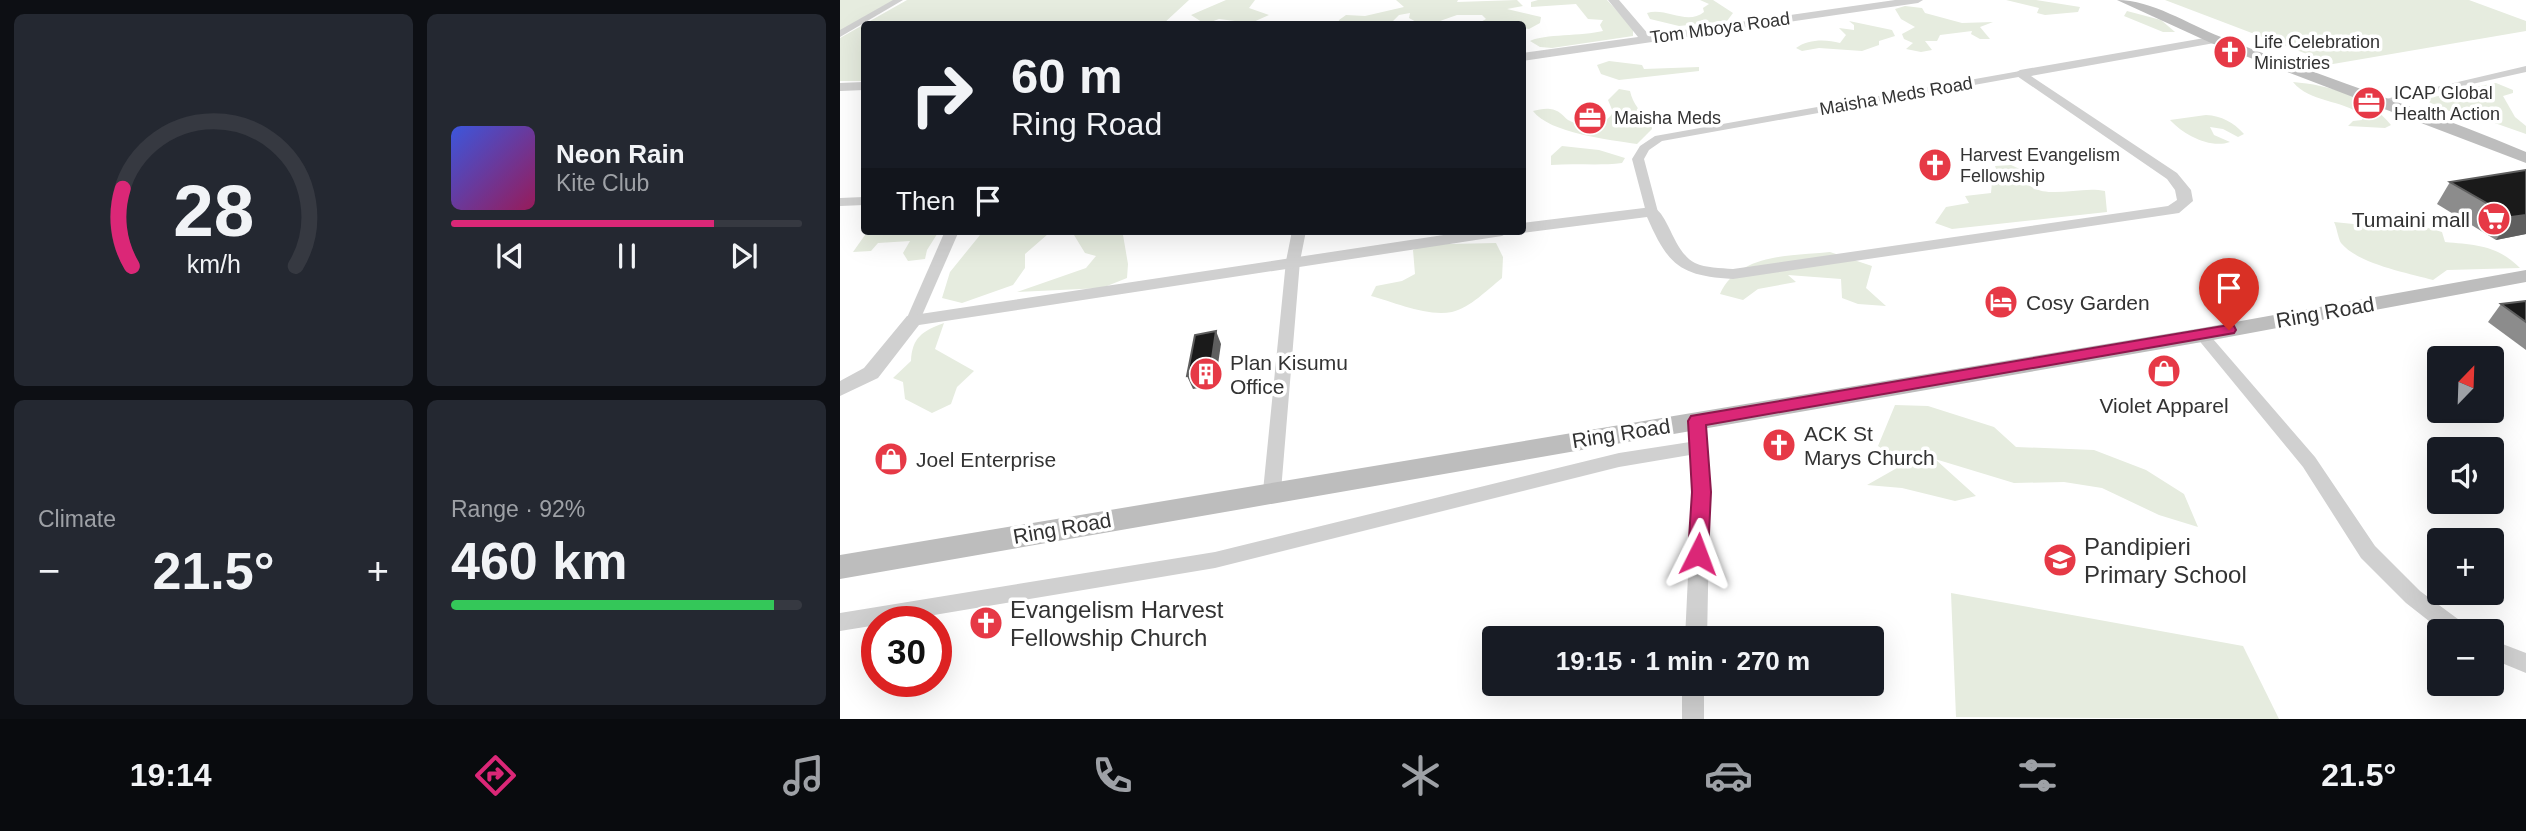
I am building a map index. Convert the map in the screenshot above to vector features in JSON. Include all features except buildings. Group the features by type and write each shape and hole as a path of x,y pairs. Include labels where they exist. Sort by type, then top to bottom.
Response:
{"main road":[{"path":"2123,0 2216,40 2526,158"},
{"name":"Ring Road","path":"840,567 1272,491 2202,335 2526,276"}],"street":[{"path":"863,21 899,0"},
{"path":"1613,0 1646,39"},
{"name":"Tom Mboya Road","path":"1526,56 1918,0"},
{"path":"840,34 861,22"},
{"name":"Maisha Meds Road","path":"1652,212 1638,159 1644,148 1659,138 2216,40"},
{"path":"2382,101 2526,69"},
{"path":"1526,228 1652,212 1674,258 1689,269 1732,274 2174,210 2185,201 2183,190 2172,176 2020,75"},
{"path":"840,87 861,86"},
{"path":"840,202 861,201"},
{"path":"840,389 871,373 914,320 950,235"},
{"path":"1272,491 1293,261 1298,235"},
{"path":"914,320 1474,235"},
{"path":"2202,335 2309,462 2368,552 2413,597 2442,619"},
{"path":"1696,626 1701,492 1697,421"},
{"path":"840,622 1215,559 1619,460 1699,447"},
{"path":"2504,654 2526,663"},
{"path":"1693,696 1693,719"}],"shaded area":[{"path":"840,0 895,0 840,31"},
{"path":"907,0 1189,0 1166,21 870,21"},
{"path":"1226,0 1255,0 1249,8 1269,15 1256,21 1200,21 1191,15"},
{"path":"1396,0 1517,0 1523,6 1507,9 1541,17 1540,23 1529,29 1526,28 1526,21 1482,21 1486,19 1482,15 1457,15 1440,21 1414,21 1409,18 1410,13 1399,15 1393,21 1339,21 1346,15 1365,16 1404,7"},
{"path":"1607,0 1633,28 1633,36 1552,48 1540,47 1530,41 1603,31 1600,25 1603,20 1588,19 1576,4 1531,7 1531,2"},
{"path":"1700,0 1713,0 1733,13 1727,21 1679,26 1650,19 1647,13 1697,16 1704,12 1703,8 1709,4"},
{"path":"2006,0 2036,0 2080,7 2078,12 2045,15 2037,13 2039,8"},
{"path":"2165,0 2469,0 2526,21 2526,31 2333,64"},
{"path":"1905,6 1922,8 1925,13 1962,23 1993,22 1980,27 1990,39 1980,39 1971,34 1972,31 1940,35 1937,41 1925,41 1932,50 1921,52 1906,49 1913,43 1904,39 1902,34 1915,27 1901,19 1895,9"},
{"path":"2127,11 2161,20 2175,32 2163,32 2124,16"},
{"path":"1849,21 1892,30 1895,36 1862,51 1819,48 1802,51 1796,48 1817,41 1840,43 1846,35 1839,28 1854,30 1854,25"},
{"path":"861,26 861,81 840,81 840,38"},
{"path":"1609,61 1642,65 1644,69 1699,67 1699,71 1619,80 1601,74 1597,65"},
{"path":"2293,82 2334,89 2359,99 2371,106 2391,125 2385,128 2348,126 2353,121 2362,120 2363,116 2346,106 2308,94"},
{"path":"2496,83 2513,90 2513,93 2503,96 2515,117 2526,126 2526,134 2469,114 2449,111 2422,99 2477,87"},
{"path":"1619,89 1630,91 1638,108 1652,120 1652,129 1637,144 1566,130 1541,119 1533,111 1553,110 1573,123 1593,125 1610,117 1613,112 1608,100"},
{"path":"2206,115 2227,120 2244,134 2238,137 2223,129 2210,127 2214,135 2230,142 2214,144 2182,131 2170,120"},
{"path":"1562,146 1599,150 1625,158 1622,163 1613,164 1551,165 1551,156"},
{"path":"2011,165 2026,172 2025,182 2043,191 2105,191 2107,212 1952,229 1935,223 1946,207 1969,203 1965,196 1991,193 1992,182 1998,174 1995,166"},
{"path":"2334,222 2392,228 2408,222 2442,232 2445,242 2494,250 2520,268 2447,270 2433,280 2384,267 2359,257 2341,243"},
{"path":"865,235 936,235 925,259 908,261 903,253 910,241 878,243 871,251 853,252"},
{"path":"980,235 1047,235 1025,254 1025,268 1013,285 962,303 942,298 950,272"},
{"path":"1074,235 1123,235 1128,264 1127,278 1102,288 1017,292 1086,268 1096,256 1085,253"},
{"path":"1432,241 1450,244 1496,243 1503,257 1502,278 1472,302 1452,312 1421,311 1371,296 1376,286 1402,281 1415,274 1413,250"},
{"path":"1830,252 1872,266 1866,288 1886,306 1858,304 1842,298 1841,279 1788,275 1796,282 1758,289 1743,300 1720,294 1728,281 1753,264 1784,256"},
{"path":"944,323 935,349 974,371 957,387 951,404 932,413 905,399 903,382 893,378 911,361 913,346 920,336"},
{"path":"1895,405 1928,406 1994,427 2016,447 2094,450 2146,470 2184,494 2198,527 2159,515 2102,488 2064,482 2014,483 1935,459 1976,496 1955,501 1902,488 1867,485 1904,464 1878,446"},
{"path":"1951,593 2243,646 2279,719 1956,717"}],"place":[{"name":"Life Celebration Ministries","path":"2230,52"},
{"name":"ICAP Global Health Action","path":"2369,103"},
{"name":"Maisha Meds","path":"1590,118"},
{"name":"Harvest Evangelism Fellowship","path":"1935,165"},
{"name":"Tumaini mall","path":"2494,219"},
{"name":"Cosy Garden","path":"2001,302"},
{"name":"Violet Apparel","path":"2164,371"},
{"name":"Plan Kisumu Office","path":"1206,374"},
{"name":"ACK St Marys Church","path":"1779,445"},
{"name":"Joel Enterprise","path":"891,459"},
{"name":"Pandipieri Primary School","path":"2060,560"},
{"name":"Evangelism Harvest Fellowship Church","path":"986,623"}],"route":[{"path":"1698,554 1701,492 1697,421 2229,330"}]}
